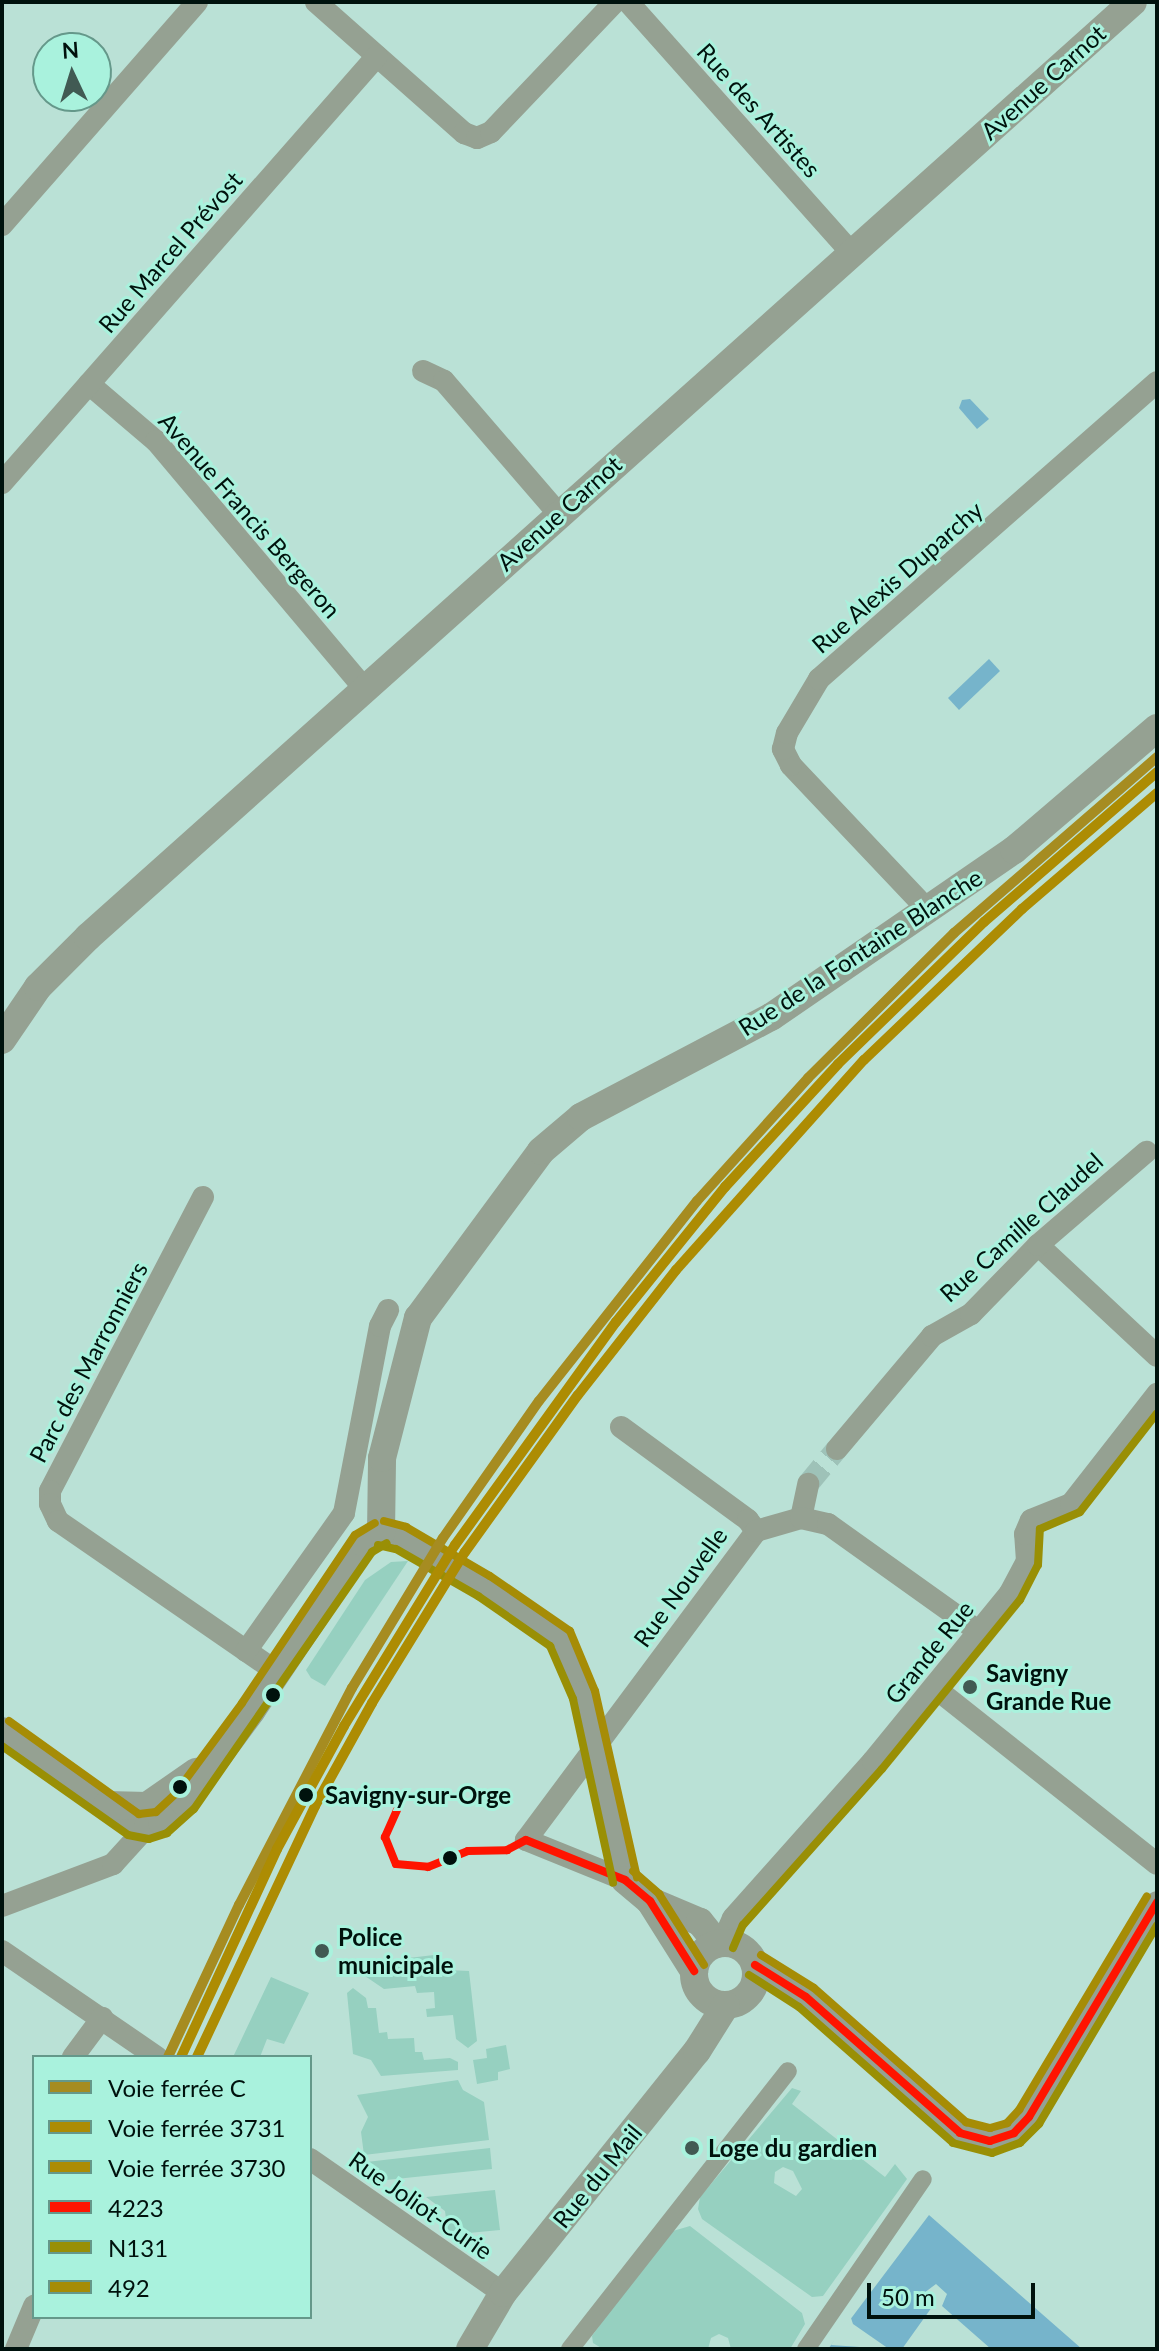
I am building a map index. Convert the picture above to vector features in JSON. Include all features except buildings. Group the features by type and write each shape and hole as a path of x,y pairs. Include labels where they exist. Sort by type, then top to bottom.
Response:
{"street":[{"path":"2,225 197,2"},
{"path":"316,2 464,133 477,138 491,132 602,6"},
{"name":"Rue des Artistes","path":"628,2 852,253"},
{"name":"Avenue Carnot","path":"2,1040 38,987 88,937 558,513 1133,2"},
{"name":"Rue Marcel Prévost","path":"2,483 377,56"},
{"path":"423,371 444,381 558,513"},
{"name":"Rue Alexis Duparchy","path":"926,908 791,765 783,749 787,733 819,679 1157,382"},
{"name":"Avenue Francis Bergeron","path":"89,384 156,441 364,688"},
{"name":"Rue de la Fontaine Blanche","path":"381,1533 382,1458 418,1318 541,1151 565,1128 771,1017 1014,850 1157,728"},
{"name":"Rue Camille Claudel","path":"837,1449 932,1336 971,1314 1038,1245 1146,1152"},
{"name":"Parc des Marronniers","path":"203,1197 50,1491 50,1504 58,1521 278,1673"},
{"path":"1038,1245 1157,1356"},
{"path":"246,1651 344,1513 380,1326 388,1310"},
{"name":"Grande Rue","path":"720,1944 733,1918 935,1688 1018,1582 1031,1520 1071,1504 1157,1394"},
{"path":"621,1427 748,1520 756,1531"},
{"path":"808,1484 801,1518 828,1524 971,1626"},
{"name":"Rue Nouvelle","path":"625,1880 526,1840 756,1531 801,1518"},
{"path":"2,1731 134,1825 148,1817 173,1814 278,1673 364,1543 381,1533 401,1538 484,1586 560,1638 574,1665 625,1880 650,1901 700,1922 720,1944 742,1948 755,1965 830,2016 960,2133 990,2141 1023,2126 1157,1902"},
{"path":"935,1688 1157,1864"},
{"path":"2,1906 113,1864 177,1785 210,1762"},
{"path":"650,1901 694,1971 706,1999 726,2005 751,1992 755,1965"},
{"path":"694,1971 702,1954 720,1944"},
{"path":"2,1951 102,2018 148,2054"},
{"name":"Rue du Mail","path":"470,2349 503,2293 697,2051 726,2005"},
{"path":"74,2055 102,2018"},
{"path":"570,2349 788,2071"},
{"name":"Rue Joliot-Curie","path":"312,2160 503,2293"},
{"path":"806,2349 923,2179"},
{"path":"16,2349 32,2311"}],"green space":[{"path":"408,1561 325,1686 311,1678 306,1670 365,1580 391,1562"},
{"path":"434,1955 445,1970 469,1971 477,2041 468,2048 456,2039 453,2015 427,2017 426,2009 435,2008 434,1992 417,1993 415,1986 384,1989 362,1974 366,1963"},
{"path":"271,1977 309,1993 284,2044 267,2039 261,2055 234,2055"},
{"path":"353,1988 366,1998 368,2008 376,2008 379,2033 387,2032 388,2039 414,2038 415,2052 422,2052 424,2060 450,2058 458,2062 458,2070 381,2076 371,2060 353,2054 347,1993"},
{"path":"506,2045 510,2069 498,2072 498,2080 477,2084 473,2060 487,2058 486,2049"},
{"path":"458,2080 463,2090 484,2102 489,2140 364,2155 361,2132 368,2117 357,2095"},
{"path":"792,2088 801,2091 792,2104 885,2177 895,2164 907,2179 823,2296 812,2297 702,2219 698,2209 700,2197","holes":["783,2167 793,2171 802,2189 796,2196 774,2183 775,2172"]},
{"path":"490,2148 492,2169 367,2182 366,2162"},
{"path":"495,2190 500,2230 448,2235 445,2211 426,2197"},
{"path":"690,2226 802,2313 805,2324 790,2349 731,2349 728,2338 719,2334 711,2338 708,2349 603,2349 593,2343 592,2336 666,2233"}],"water":[{"path":"970,399 989,419 977,429 959,408 962,400"},
{"path":"989,659 1000,671 959,710 948,698"},
{"path":"929,2215 1082,2349 991,2349 942,2306 947,2294 936,2284 924,2293 932,2307 902,2349 828,2349"}],"pier":[{"path":"850,2315 853,2324 889,2349 831,2345"}],"tunnel":[{"path":"808,1484 837,1449"}],"rail line":[{"name":"C","path":"169,2055 239,1905 352,1688 443,1538 539,1401 697,1201 808,1078 954,933 1157,757"},
{"name":"3730","path":"182,2055 277,1849 344,1726 455,1545 616,1322 725,1187 838,1064 984,922 1157,772"},
{"name":"3731","path":"198,2055 315,1806 372,1703 465,1552 578,1395 676,1270 864,1060 1022,909 1157,793"}],"transit line":[{"name":"N131","path":"733,1948 743,1925 882,1769 1020,1600 1038,1565 1040,1529 1080,1512 1157,1413"},
{"name":"492","path":"384,1521 406,1527 490,1576 570,1631 595,1691 637,1877"},
{"name":"492","path":"9,1721 139,1814 156,1812 175,1794 242,1703 355,1535 375,1523"},
{"name":"N131","path":"2,1746 128,1835 149,1839 167,1833 194,1809 372,1552 387,1543"},
{"name":"N131","path":"378,1545 396,1549 478,1596 550,1646 573,1699 613,1883"},
{"name":"4223","path":"397,1810 385,1837 396,1864 428,1867 468,1851 507,1850 526,1840 625,1880 650,1901 694,1971"},
{"name":"492","path":"633,1871 659,1894 704,1965"},
{"name":"492","path":"761,1955 814,1988 966,2122 990,2128 1007,2123 1019,2110 1147,1896"},
{"name":"4223","path":"755,1965 806,1997 960,2133 990,2141 1014,2133 1029,2117 1157,1902"},
{"name":"N131","path":"749,1975 799,2007 953,2143 992,2153 1020,2143 1039,2124 1157,1925"}],"place":[{"name":"Savigny Grande Rue","path":"970,1687"},
{"name":"Savigny-sur-Orge","path":"306,1795"},
{"name":"Police municipale","path":"322,1951"},
{"name":"Loge du gardien","path":"692,2148"}]}
